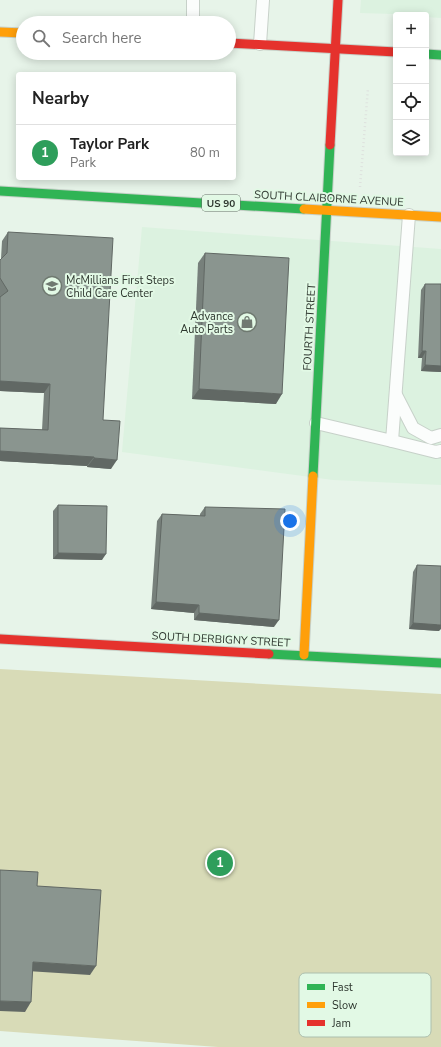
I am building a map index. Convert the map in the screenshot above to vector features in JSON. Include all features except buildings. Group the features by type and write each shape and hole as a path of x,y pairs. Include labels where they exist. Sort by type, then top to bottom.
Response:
{"street":[{"name":"FOURTH STREET","path":"304,655 338,0"},
{"path":"0,32 16,33"},
{"path":"236,43 393,52"},
{"path":"429,54 441,55"},
{"name":"SOUTH CLAIBORNE AVENUE","path":"0,191 328,209 441,217"},
{"name":"SOUTH DERBIGNY STREET","path":"0,639 441,663"}],"lane":[{"path":"192,0 193,16"},
{"path":"260,44 263,0"},
{"path":"392,441 409,215"},
{"path":"396,394 413,428 431,438 441,435"},
{"path":"316,423 436,452 441,450"}],"path":[{"path":"360,188 368,88"}],"shaded area":[{"path":"361,0 441,0 441,18 429,17 429,12 393,12 393,14 360,13"},
{"path":"142,227 441,249 441,485 333,480 122,452"},
{"path":"0,669 441,694 441,1047 218,1047 0,1031"}],"traffic: fast":[{"path":"429,54 441,55"},
{"path":"313,476 330,145"},
{"path":"0,191 304,209"},
{"path":"269,654 441,663"}],"traffic: slow":[{"path":"0,32 16,33"},
{"path":"304,209 441,217"},
{"path":"304,655 313,476"}],"traffic: jam":[{"path":"330,145 338,0"},
{"path":"236,43 393,52"},
{"path":"0,639 269,654"}],"place":[{"name":"McMillians First Steps Child Care Center","path":"52,286"},
{"name":"Advance Auto Parts","path":"247,322"},
{"name":"Taylor Park","path":"220,863"}]}
